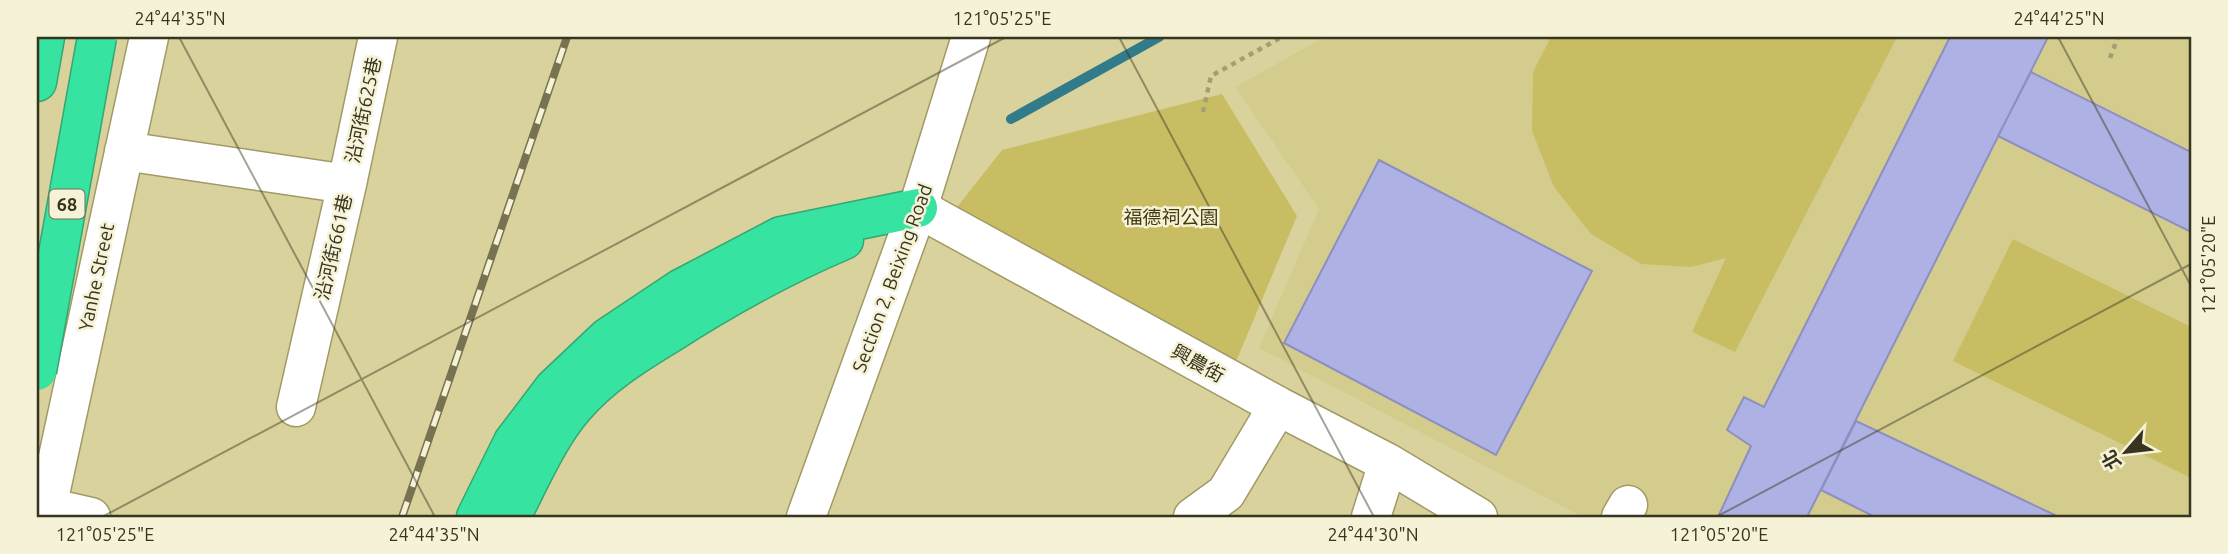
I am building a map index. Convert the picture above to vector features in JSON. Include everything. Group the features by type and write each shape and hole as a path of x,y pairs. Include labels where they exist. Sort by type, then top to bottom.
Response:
{"highway":[{"path":"37,82 45,37"},
{"name":"68","path":"37,372 97,37"},
{"path":"476,517 513,442 554,388 608,337 680,289 781,236 918,208"},
{"path":"512,517 541,457 575,406 624,362 691,319 795,261 918,208"}],"street":[{"name":"Yanhe Street","path":"46,512 149,37"},
{"name":"沿河街625巷","path":"347,184 378,37"},
{"name":"Section 2, Beixing Road","path":"806,517 918,208 971,37"},
{"name":"沿河街661巷","path":"124,151 347,184 296,407"},
{"name":"興農街","path":"918,208 1278,407 1388,463 1478,517"},
{"path":"1193,517 1226,493 1278,407"},
{"path":"1371,517 1388,463"},
{"path":"46,512 90,517"}],"path":[{"path":"1203,112 1211,76 1282,37"},
{"path":"2110,58 2118,37"}],"shaded area":[{"path":"1325,37 2191,37 2191,517 1583,517 1259,348 1319,209 1235,87"}],"green space":[{"path":"1551,37 1897,37 1735,352 1692,332 1726,258 1691,267 1641,264 1591,234 1554,187 1532,131 1533,72"},
{"name":"福德祠公園","path":"1222,94 1297,216 1235,364 943,225 1002,150"},
{"path":"2013,239 2191,327 2191,478 1953,361"}],"building":[{"path":"1950,37 2048,37 1807,517 1718,517 1751,446 1727,430 1744,397 1764,407"},
{"path":"2031,72 2191,152 2191,232 1998,136"},
{"path":"1379,160 1592,271 1496,455 1284,343"},
{"path":"1856,421 2059,517 1875,517 1821,490"}],"waterway":[{"path":"1011,119 1159,37"}],"railway":[{"path":"402,517 567,37"}]}
